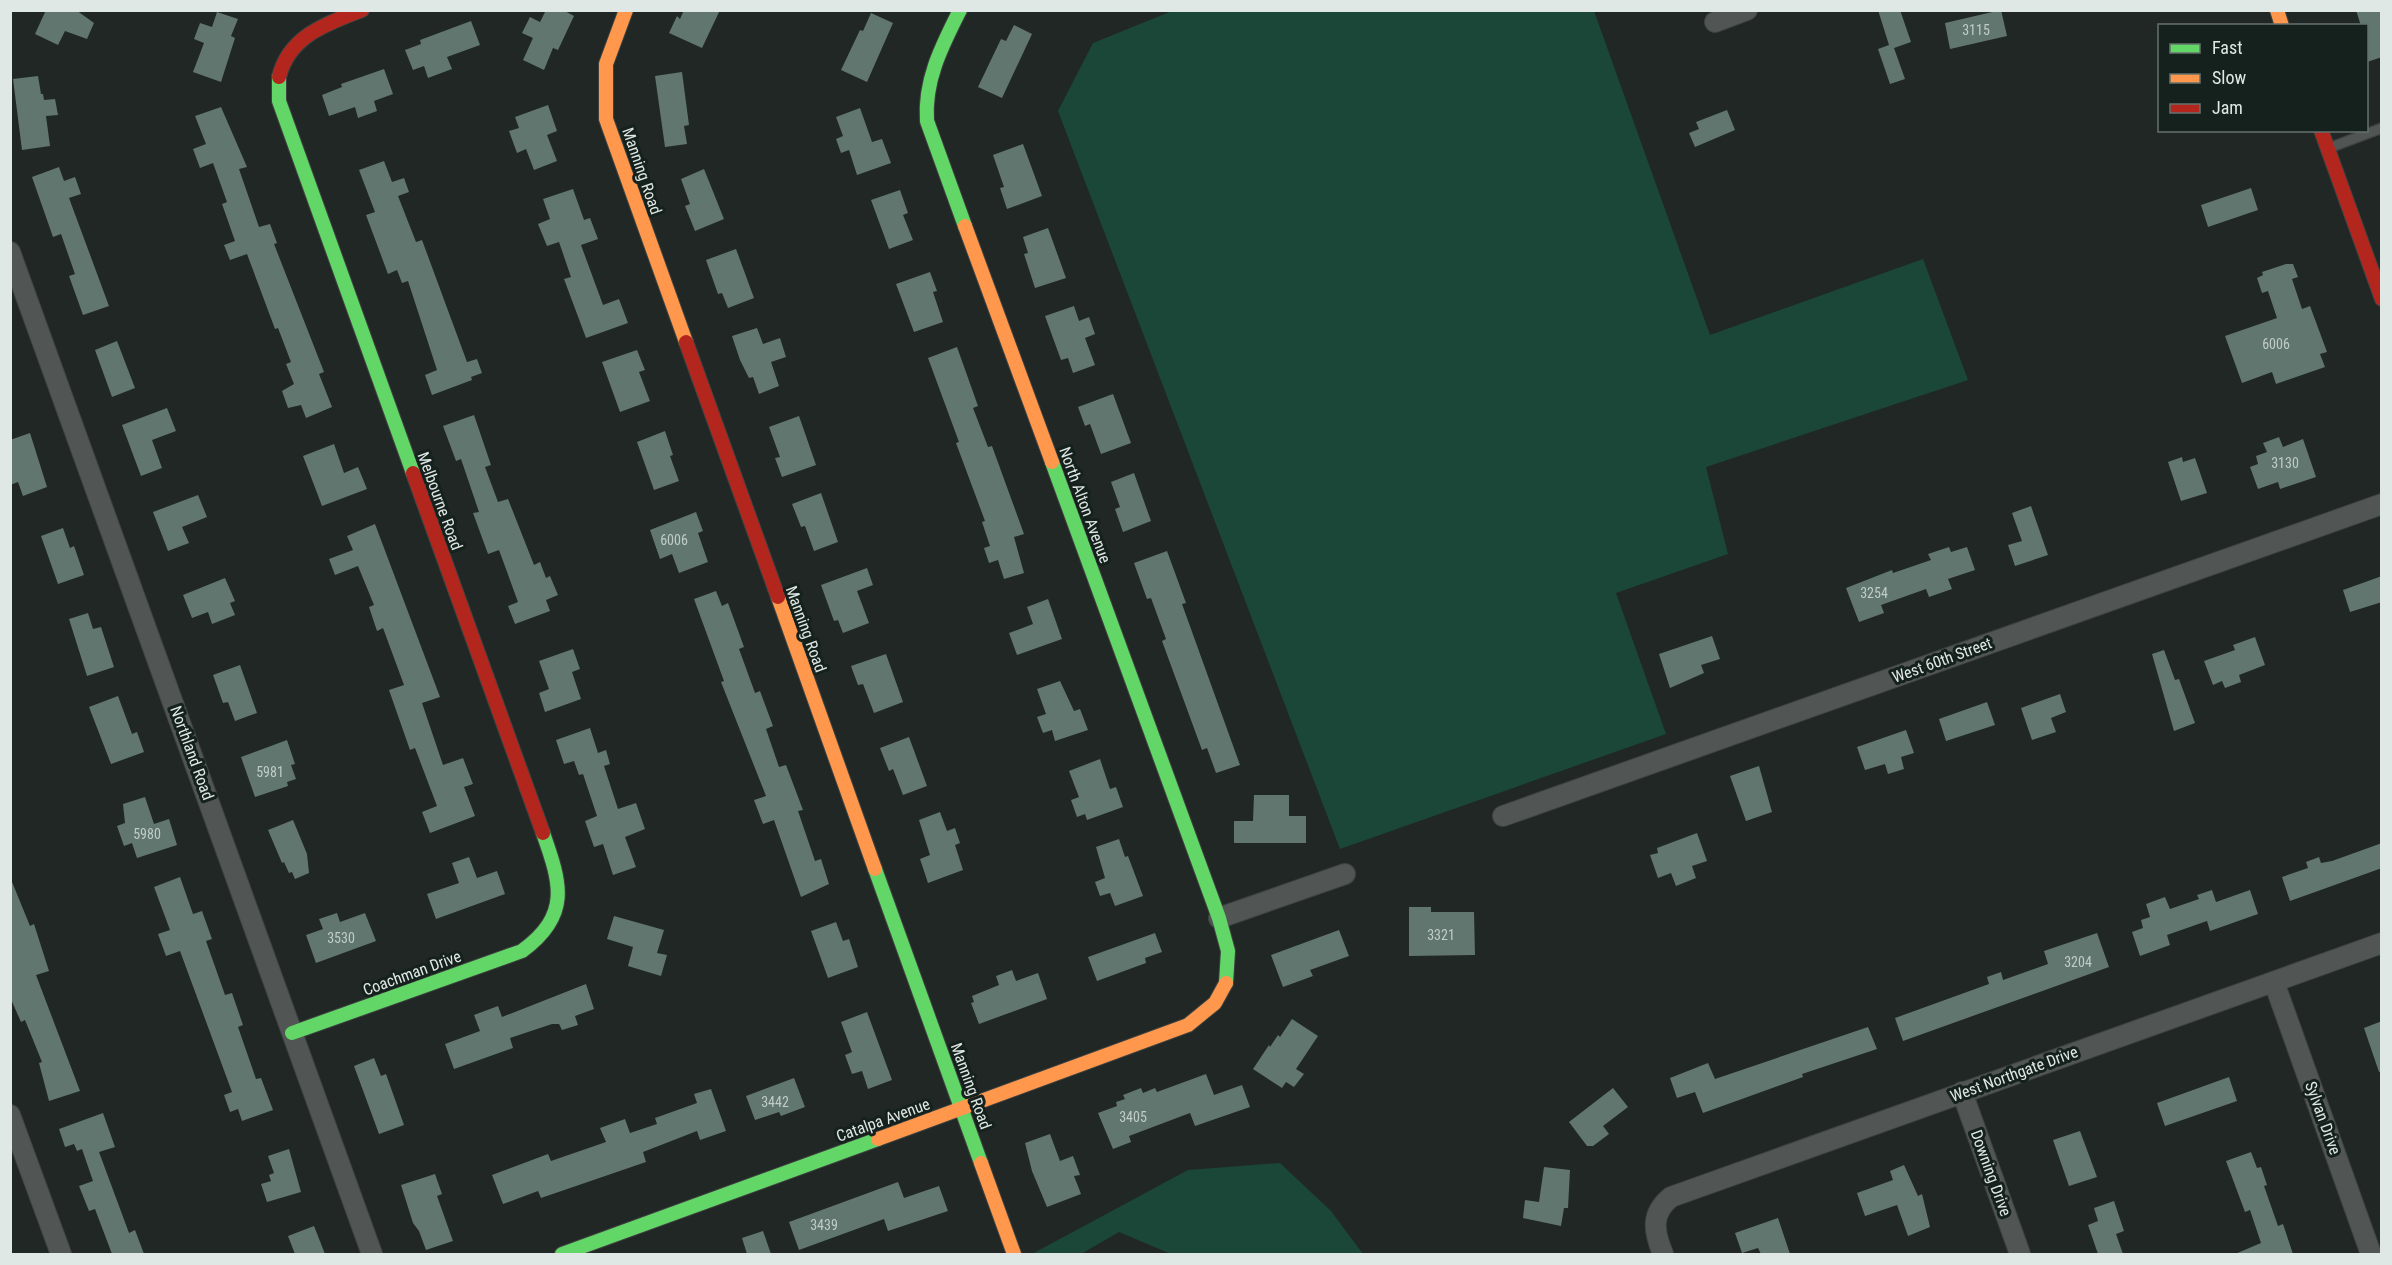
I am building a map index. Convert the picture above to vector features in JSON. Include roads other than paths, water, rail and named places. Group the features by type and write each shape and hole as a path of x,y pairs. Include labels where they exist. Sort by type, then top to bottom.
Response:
{"street":[{"name":"Melbourne Road","path":"362,10 310,31 295,43 279,72 278,89 281,112 556,870 559,888 557,911 540,938"},
{"name":"Manning Road","path":"626,10 606,64 606,119 1014,1254"},
{"name":"North Alton Avenue","path":"960,10 929,79 926,100 927,121 1228,944 1230,973 1221,997 1211,1009"},
{"path":"1715,22 1747,10"},
{"path":"2321,132 2382,299"},
{"name":"Northland Road","path":"10,252 372,1254"},
{"name":"West 60th Street","path":"1503,816 2382,504"},
{"path":"1219,918 1345,874"},
{"name":"Coachman Drive","path":"292,1033 522,951 540,938"},
{"name":"West Northgate Drive","path":"1663,1254 1654,1229 1656,1217 1663,1203 1671,1197 2382,943"},
{"name":"Sylvan Drive","path":"2274,982 2371,1254"},
{"name":"Catalpa Avenue","path":"562,1254 1188,1025 1211,1009"},
{"name":"Downing Drive","path":"1962,1092 2020,1254"},
{"path":"10,1115 61,1254"}],"lane":[{"path":"2327,149 2382,128"}]}
